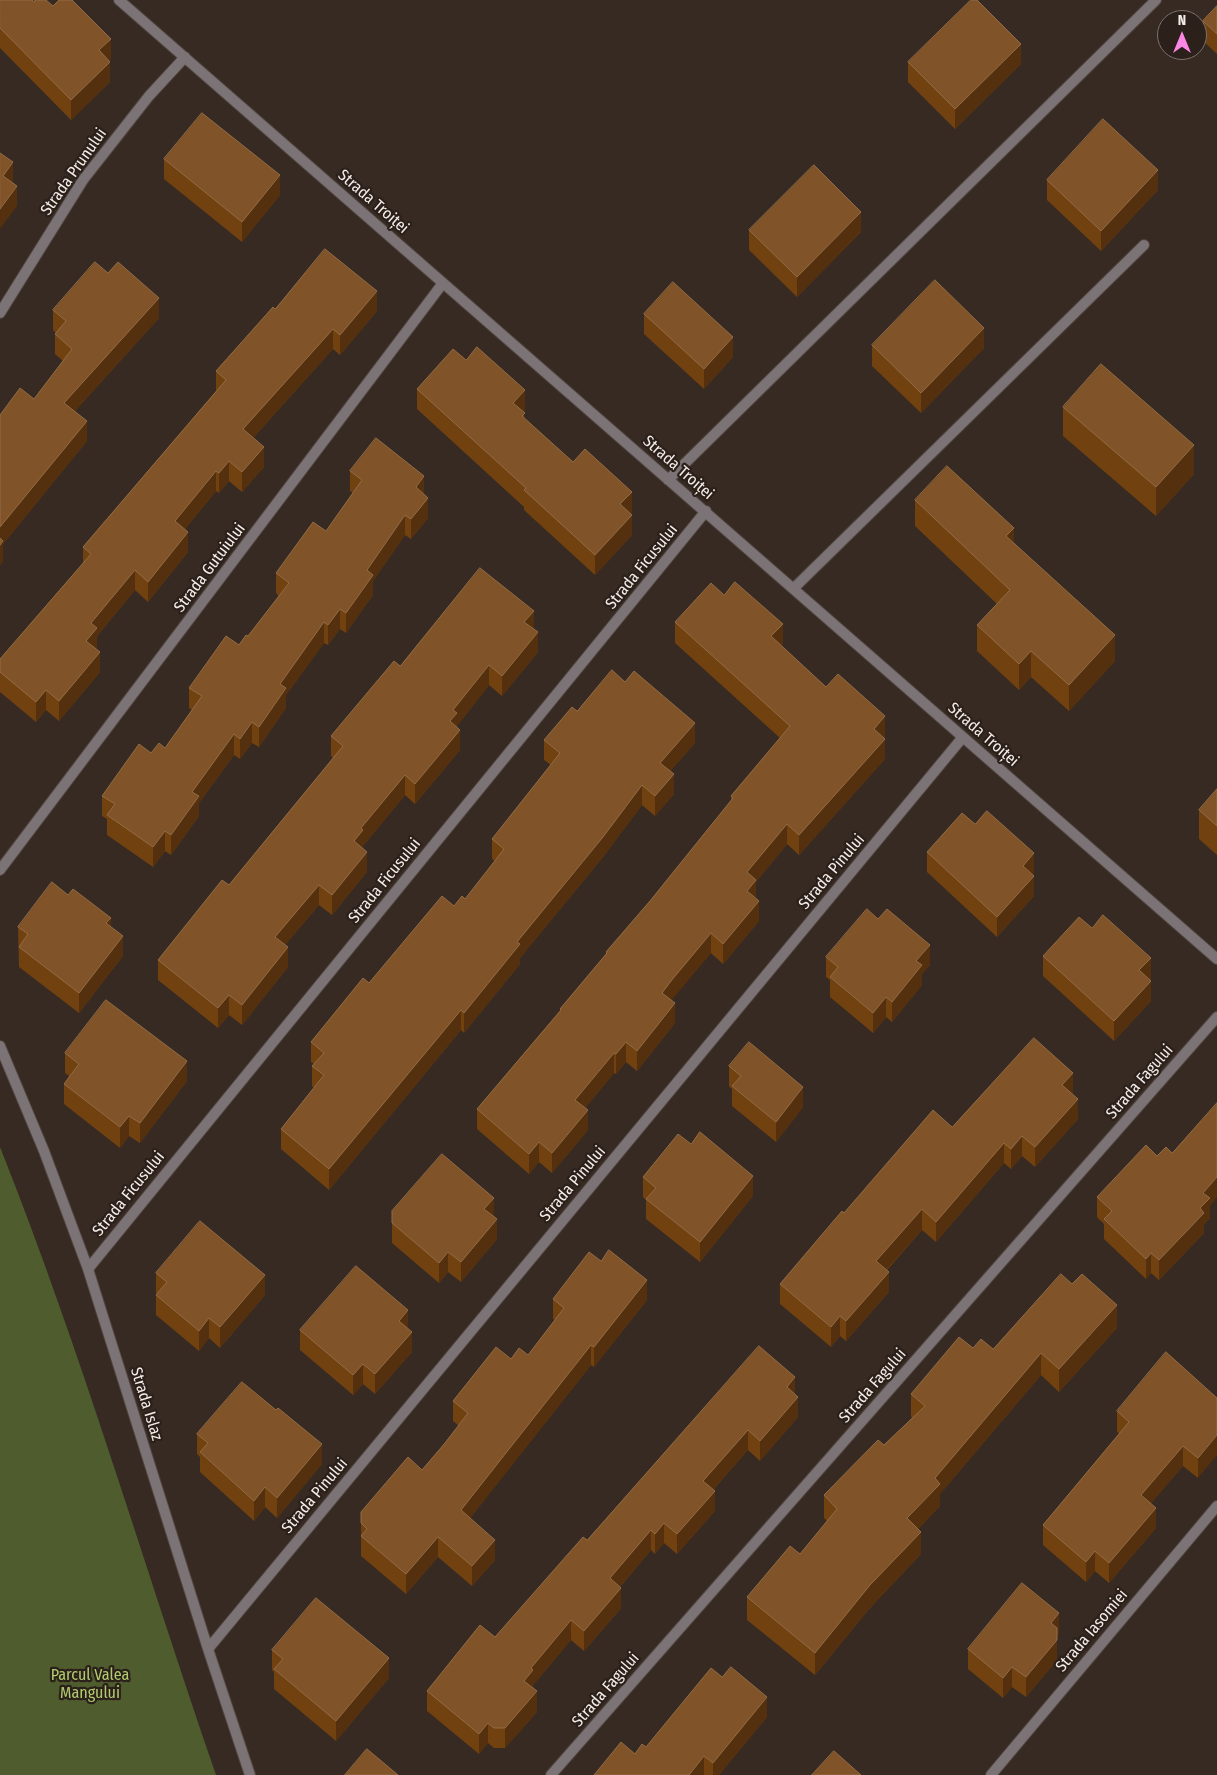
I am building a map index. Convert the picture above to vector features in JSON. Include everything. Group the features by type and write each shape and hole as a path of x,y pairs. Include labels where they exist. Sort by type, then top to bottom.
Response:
{"street":[{"name":"Strada Troiței","path":"119,0 1217,959"},
{"path":"668,480 1156,0"},
{"name":"Strada Prunului","path":"0,313 83,180 149,96 185,57"},
{"path":"794,588 1144,245"},
{"name":"Strada Gutuiului","path":"0,870 443,283"},
{"name":"Strada Ficusului","path":"88,1269 706,512"},
{"name":"Strada Pinului","path":"208,1649 963,737"},
{"name":"Strada Fagului","path":"552,1775 1217,1017"},
{"name":"Strada Islaz","path":"0,1046 44,1151 88,1269 208,1649 250,1775"},
{"name":"Strada Iasomiei","path":"991,1775 1217,1506"}],"green space":[{"name":"Parcul Valea Mangului","path":"0,1147 30,1225 85,1381 216,1775 0,1775"}],"building":[{"path":"0,0 32,0 34,2 35,0 46,0 53,6 59,0 72,0 111,39 99,50 110,62 71,100 0,28"},
{"path":"971,0 977,0 1021,44 955,109 908,62"},
{"path":"1217,6 1217,34 1207,25 1207,17"},
{"path":"202,113 280,175 242,222 164,159"},
{"path":"1103,119 1158,170 1101,231 1047,180"},
{"path":"0,153 13,162 3,176 17,186 0,209"},
{"path":"814,165 861,212 797,277 749,230"},
{"path":"325,249 377,291 340,335 333,329 243,429 264,447 242,472 229,461 219,473 216,471 175,521 188,532 148,582 135,570 91,623 97,628 86,641 100,652 59,701 46,690 36,702 0,672 0,659 91,554 83,547 226,380 216,371 273,307 275,309"},
{"path":"95,262 108,273 118,262 159,298 64,403 87,421 0,527 0,415 20,388 34,399 72,349 55,334 66,321 53,310"},
{"path":"935,280 984,328 921,393 872,345"},
{"path":"673,282 733,337 704,369 644,314"},
{"path":"477,347 525,390 513,403 525,413 522,416 573,462 585,449 632,492 620,504 632,515 595,555 524,490 526,488 417,389 453,349 466,360"},
{"path":"1101,364 1194,445 1156,487 1063,407"},
{"path":"376,438 424,476 416,487 428,498 411,519 405,515 367,570 373,575 346,613 340,609 328,625 324,622 280,684 286,688 259,727 252,722 240,739 234,734 192,792 199,796 171,835 165,831 153,847 107,815 115,804 102,796 139,744 151,753 159,743 165,748 202,696 189,688 226,636 239,645 289,583 276,573 313,522 326,531 362,480 350,471"},
{"path":"947,466 1014,528 1006,536 1115,635 1069,685 1031,651 1019,664 977,625 1010,590 915,500"},
{"path":"480,568 534,611 524,622 538,632 502,676 489,665 453,710 457,713 450,721 460,730 415,784 405,775 361,828 363,830 354,841 367,852 332,895 319,885 275,937 288,947 242,1005 229,995 218,1008 158,960 222,880 229,885 343,746 331,736 394,661 400,666"},
{"path":"735,582 783,624 771,636 826,687 838,674 885,716 874,729 885,739 799,835 787,824 747,872 756,880 747,891 759,901 723,944 711,933 671,981 662,993 675,1003 637,1051 626,1042 616,1054 614,1053 575,1100 588,1110 552,1153 539,1142 529,1154 477,1109 561,1010 606,952 733,798 731,796 790,726 675,622 711,583 724,595"},
{"path":"612,670 625,682 634,671 695,723 660,763 674,774 655,796 642,785 603,837 517,942 520,944 464,1013 461,1010 329,1169 281,1129 324,1075 312,1066 324,1053 311,1042 363,978 369,983 442,896 454,906 462,896 465,899 504,849 492,839 560,753 544,740 572,707 577,711"},
{"path":"1217,789 1217,826 1199,810"},
{"path":"987,811 1034,853 1023,866 1034,876 997,917 927,852 962,813 975,824"},
{"path":"52,882 68,895 73,889 111,918 106,923 123,936 79,993 19,947 28,934 18,927"},
{"path":"867,909 878,919 887,909 930,945 916,961 922,965 892,1002 886,997 873,1013 830,977 838,967 826,957"},
{"path":"1103,915 1151,958 1139,970 1151,981 1114,1021 1043,956 1079,917 1092,928"},
{"path":"106,1000 187,1061 140,1123 129,1116 120,1127 64,1084 79,1064 65,1053"},
{"path":"1034,1038 1073,1073 1062,1085 1078,1099 1035,1147 1022,1136 1011,1149 1004,1143 936,1222 922,1209 876,1261 889,1272 846,1321 840,1316 831,1327 780,1284 842,1211 844,1213 933,1110 952,1127"},
{"path":"749,1042 803,1087 776,1122 732,1086 741,1076 729,1066"},
{"path":"1217,1103 1217,1177 1203,1193 1210,1198 1200,1208 1204,1213 1159,1260 1151,1253 1146,1259 1104,1219 1112,1211 1097,1197 1146,1145 1157,1156 1166,1147 1172,1153"},
{"path":"700,1132 753,1176 700,1242 646,1199 656,1188 643,1177 678,1134 691,1144"},
{"path":"442,1154 494,1198 484,1209 497,1219 461,1262 448,1252 439,1263 392,1223 392,1211"},
{"path":"200,1221 265,1275 220,1327 209,1318 199,1331 156,1295 167,1282 156,1273"},
{"path":"609,1250 647,1280 594,1347 591,1345 461,1510 495,1540 472,1566 438,1537 406,1574 361,1536 367,1529 361,1523 361,1512 408,1457 422,1470 468,1413 453,1401 496,1347 511,1359 519,1348 528,1355 564,1308 553,1299 589,1252 601,1261"},
{"path":"356,1266 408,1310 399,1321 412,1332 375,1374 363,1364 353,1375 300,1330"},
{"path":"1061,1274 1072,1284 1082,1274 1117,1305 1059,1369 1041,1353 935,1478 940,1484 907,1518 921,1532 870,1585 815,1653 747,1597 790,1546 800,1554 837,1509 824,1495 878,1440 884,1445 925,1406 911,1394 959,1337 973,1348 981,1339 993,1349"},
{"path":"759,1346 795,1377 787,1387 798,1397 760,1441 748,1430 703,1481 715,1491 677,1534 664,1523 655,1534 651,1530 610,1578 621,1588 584,1631 571,1620 531,1668 533,1670 524,1681 537,1691 505,1728 494,1728 488,1723 479,1734 427,1691 480,1625 495,1637 583,1537 587,1540"},
{"path":"1166,1352 1217,1398 1217,1435 1198,1458 1183,1446 1141,1495 1156,1508 1109,1563 1095,1551 1086,1562 1043,1525 1129,1422 1117,1411"},
{"path":"242,1382 276,1410 278,1408 322,1444 277,1498 265,1487 254,1501 200,1452 208,1443 197,1434"},
{"path":"1022,1583 1059,1613 1051,1623 1057,1628 1057,1640 1026,1677 1012,1667 1003,1678 968,1649"},
{"path":"316,1598 389,1658 336,1721 274,1669 283,1659 272,1650"},
{"path":"731,1667 767,1697 713,1763 704,1756 689,1775 594,1775 621,1742 635,1754 642,1744 646,1747 711,1668 722,1677"},
{"path":"367,1749 398,1775 345,1775"},
{"path":"834,1751 861,1775 812,1775"}]}
